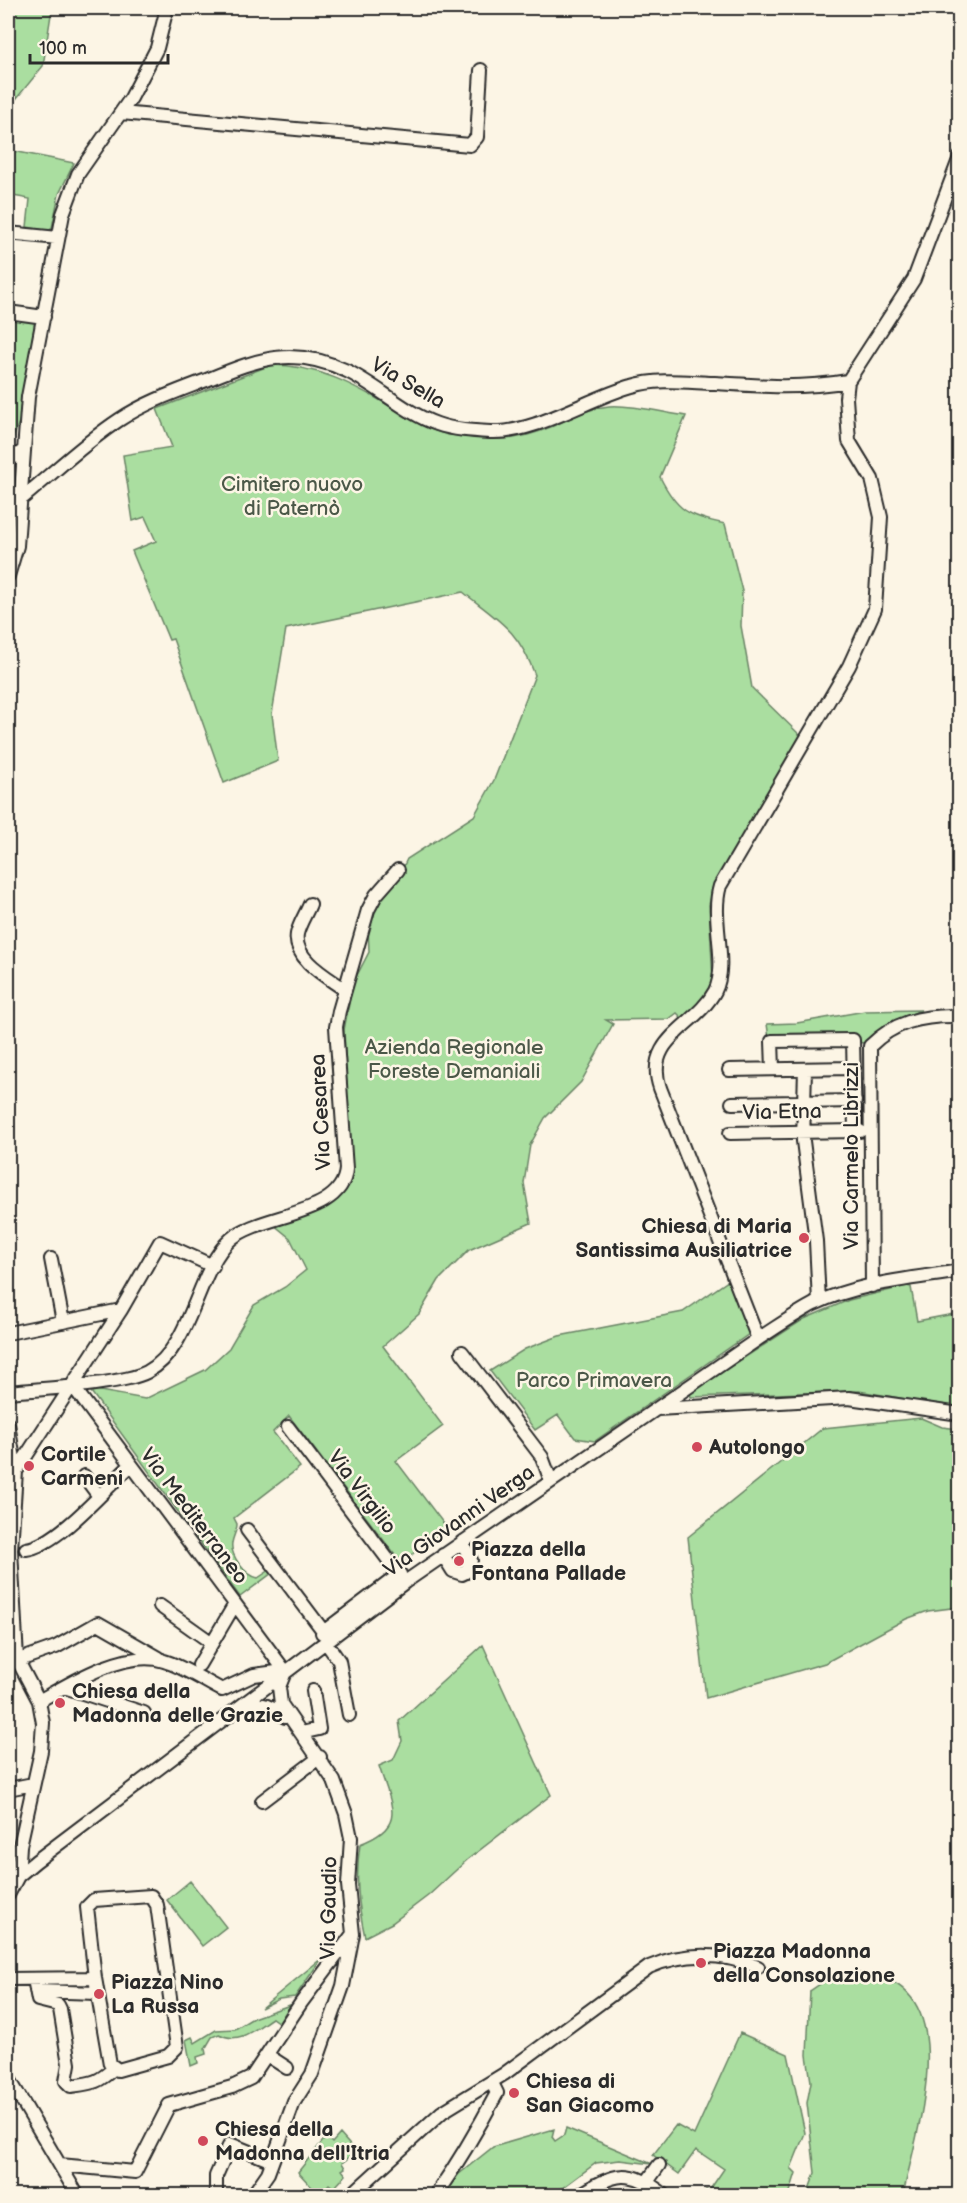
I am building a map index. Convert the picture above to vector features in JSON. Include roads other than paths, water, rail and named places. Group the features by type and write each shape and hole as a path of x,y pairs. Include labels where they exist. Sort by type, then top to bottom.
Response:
{"street":[{"path":"8,576 17,546 22,451 28,397 63,214 78,174 121,113 157,48 167,8"},
{"path":"121,113 470,145 477,137 481,70"},
{"path":"758,1339 660,1088 655,1067 656,1058 667,1042 714,993 720,974 716,910 720,886 849,666 875,609 881,517 872,479 849,441 846,398 848,381 914,279 960,157"},
{"path":"8,233 58,238"},
{"path":"8,312 44,317"},
{"name":"Via Sella","path":"20,500 104,431 135,410 172,393 267,357 296,356 331,365 366,381 437,424 490,432 515,431 583,403 648,382 794,388 848,381"},
{"path":"8,461 22,451"},
{"path":"8,474 21,478"},
{"name":"Via Cesarea","path":"8,1392 138,1376 162,1362 172,1351 222,1250 235,1236 272,1219 318,1205 334,1194 344,1181 346,1156 336,1027 344,989 368,910 376,894 398,870"},
{"path":"310,904 297,936 299,950 315,968 344,989"},
{"name":"Via Carmelo Librizzi","path":"872,1286 870,1046 894,1027 909,1021 924,1016 953,1016"},
{"path":"773,1069 772,1041 854,1040 855,1131"},
{"path":"729,1070 854,1068"},
{"path":"805,1069 802,1141 816,1241 819,1302"},
{"path":"732,1103 855,1101"},
{"name":"Via Etna","path":"730,1132 870,1131"},
{"path":"8,1485 121,1310 160,1242 213,1266"},
{"path":"51,1259 63,1322"},
{"name":"Via Giovanni Verga","path":"18,1876 242,1704 324,1636 402,1578 443,1555 758,1339 819,1302 872,1286 960,1271"},
{"path":"8,1333 121,1310"},
{"path":"462,1352 542,1457 551,1481"},
{"name":"Via Mediterraneo","path":"72,1385 283,1668"},
{"path":"657,1408 849,1398 960,1414"},
{"name":"Via Virgilio","path":"288,1427 402,1578"},
{"path":"8,1433 16,1471 10,1576 12,1662 39,1701 43,1733 19,1852 18,1876 9,1891"},
{"path":"542,1457 565,1472"},
{"path":"26,1549 43,1545 82,1513 131,1465"},
{"path":"84,1476 98,1495"},
{"path":"247,1530 324,1636 339,1661 349,1715"},
{"path":"443,1555 453,1571 462,1574 466,1572 471,1560 462,1542"},
{"path":"199,1665 235,1604"},
{"path":"160,1606 212,1643"},
{"path":"12,1662 56,1647 98,1623 222,1690 254,1675 283,1668 279,1687 281,1704 297,1728"},
{"path":"39,1701 64,1687 123,1662 149,1658 164,1660"},
{"path":"64,1687 144,1713"},
{"path":"242,1704 256,1702 266,1705 297,1728 318,1729 313,1690"},
{"name":"Via Gaudio","path":"252,2196 276,2158 294,2102 312,2074 346,1974 353,1934 348,1885 351,1838 346,1814 334,1781 320,1757 297,1728"},
{"path":"262,1801 320,1757"},
{"path":"8,1789 33,1784"},
{"path":"19,1852 36,1860"},
{"path":"151,1896 158,1905 177,2047 168,2056 122,2070 114,2068 110,2064 97,1993 86,1914 90,1902 151,1896"},
{"path":"60,2165 135,2172 169,2105 232,2087 251,2078 353,1934"},
{"path":"355,2194 442,2112 492,2083 649,1967 668,1958 709,1956 738,1958 758,1966"},
{"path":"329,1965 346,1974"},
{"path":"35,1985 94,1978"},
{"path":"8,1979 97,1993"},
{"path":"35,1985 39,2001 58,2005 60,2009 69,2064 66,2081 71,2086 96,2083 114,2068"},
{"path":"267,2055 287,2068"},
{"path":"8,2077 78,2196"},
{"path":"435,2196 464,2153 496,2093 492,2083"},
{"path":"216,2196 216,2176 230,2144 276,2158"},
{"path":"649,2188 659,2165"},
{"path":"578,2196 609,2177 627,2174 666,2196"},
{"path":"595,2185 607,2196"}],"place":[{"name":"Chiesa di Maria Santissima Ausiliatrice","path":"804,1238"},
{"name":"Autolongo","path":"697,1447"},
{"name":"Cortile Carmeni","path":"29,1466"},
{"name":"Piazza della Fontana Pallade","path":"459,1561"},
{"name":"Chiesa della Madonna delle Grazie","path":"60,1703"},
{"name":"Piazza Madonna della Consolazione","path":"701,1963"},
{"name":"Piazza Nino La Russa","path":"99,1994"},
{"name":"Chiesa di San Giacomo","path":"514,2093"},
{"name":"Chiesa della Madonna dell'Itria","path":"203,2141"}],"park label":[{"name":"Cimitero nuovo di Paternò","path":"292,496"},
{"name":"Azienda Regionale Foreste Demaniali","path":"454,1059"},
{"name":"Parco Primavera","path":"594,1380"}]}
